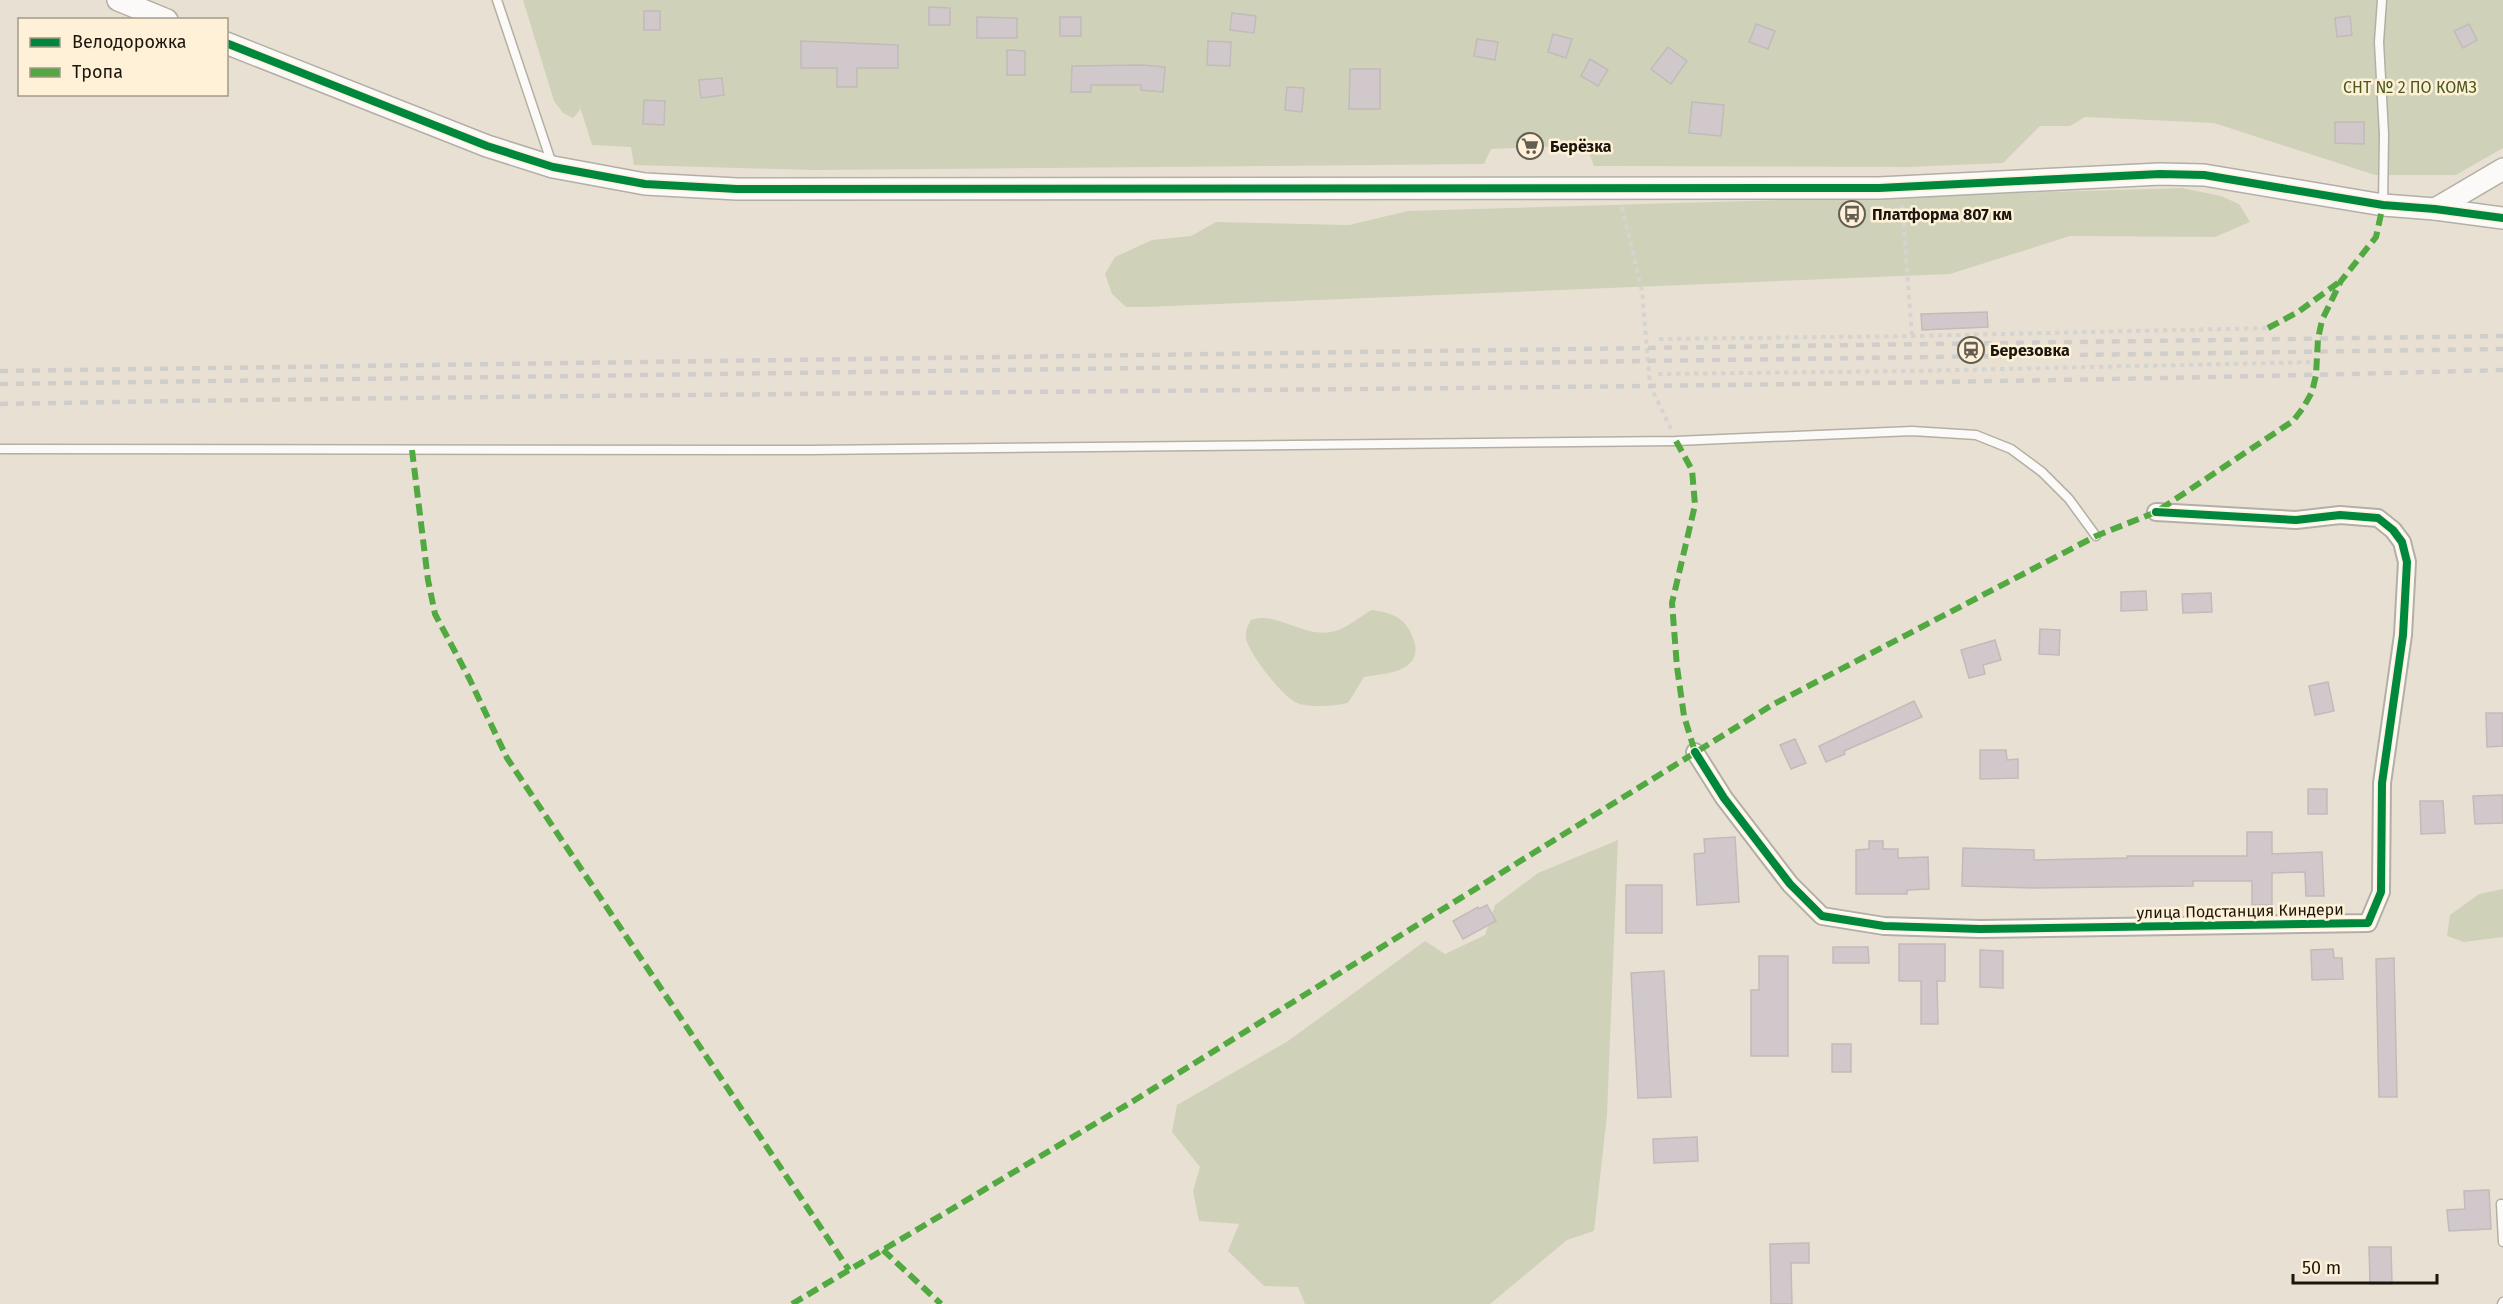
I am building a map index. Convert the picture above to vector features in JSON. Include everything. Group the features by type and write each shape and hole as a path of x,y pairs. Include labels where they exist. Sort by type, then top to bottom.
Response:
{"street":[{"path":"118,0 162,18"},
{"path":"228,44 487,146 553,167 645,184 737,189 1618,189 1900,187 2160,174 2204,175 2383,205 2503,218"},
{"path":"2435,209 2503,169"},
{"name":"улица Подстанция Киндери","path":"1695,752 1724,798 1790,884 1822,916 1884,926 1980,929 2368,923 2380,892 2382,783 2403,635 2407,562 2402,542 2393,530 2378,518 2340,515 2296,520 2156,512"}],"lane":[{"path":"497,0 553,167"},
{"path":"2382,0 2379,42 2384,134 2383,205"},
{"path":"0,449 811,450 1676,441 1912,431 1976,435 2011,449 2042,472 2069,500 2096,536"},
{"path":"2501,1204 2503,1242"}],"path":[{"path":"1900,187 1912,336"},
{"path":"1618,189 1642,291 1650,385 1676,441"},
{"path":"1659,339 2268,328"},
{"path":"1658,374 2317,362"}],"green space":[{"name":"СНТ № 2 ПО КОМЗ","path":"523,0 2503,0 2503,148 2456,175 2375,175 2214,123 2085,117 2070,126 2040,126 2003,163 1909,167 1594,166 1586,145 1491,149 1484,164 812,170 634,165 631,147 592,145 579,104 580,110 573,118 563,113 554,101"},
{"path":"2182,188 2221,196 2239,204 2250,222 2215,237 2070,236 1950,274 1126,307 1112,294 1105,274 1115,257 1152,240 1191,236 1216,222 1349,225 1408,211"},
{"path":"1371,610 1394,615 1404,623 1412,635 1415,655 1412,661 1402,669 1364,677 1348,703 1308,706 1297,703 1268,676 1246,639 1246,630 1251,620 1272,619 1315,632 1327,633 1350,624"},
{"path":"1618,840 1607,1115 1594,1231 1567,1240 1490,1304 1305,1304 1298,1287 1264,1286 1228,1251 1239,1224 1199,1221 1193,1191 1200,1167 1172,1132 1177,1105 1288,1041 1425,941 1445,954 1485,935 1495,905 1538,873"},
{"path":"2503,889 2503,937 2464,942 2447,936 2450,915 2479,894"}],"building":[{"path":"929,7 950,8 950,25 929,25"},
{"path":"644,11 660,11 660,30 644,30"},
{"path":"1232,13 1256,16 1254,33 1230,30"},
{"path":"2350,16 2352,35 2337,37 2335,18"},
{"path":"977,17 1017,18 1017,38 977,38"},
{"path":"1060,17 1081,17 1081,36 1060,36"},
{"path":"1756,24 1775,31 1768,49 1749,42"},
{"path":"2469,24 2477,40 2463,48 2454,31"},
{"path":"1553,34 1572,39 1566,58 1548,52"},
{"path":"1477,39 1498,42 1495,60 1474,56"},
{"path":"801,41 898,45 898,68 857,68 857,87 837,87 837,68 801,68"},
{"path":"1208,41 1231,42 1230,66 1207,65"},
{"path":"1668,47 1687,61 1671,84 1651,69"},
{"path":"1007,50 1025,51 1025,75 1007,75"},
{"path":"1590,59 1608,70 1598,86 1581,76"},
{"path":"1072,66 1165,67 1163,92 1141,90 1141,85 1091,85 1091,92 1071,92"},
{"path":"1350,69 1380,69 1380,109 1349,109"},
{"path":"722,78 724,95 701,98 699,80"},
{"path":"1287,87 1304,88 1302,112 1285,110"},
{"path":"644,100 665,101 664,125 643,124"},
{"path":"1692,102 1724,105 1721,136 1689,133"},
{"path":"2335,122 2364,122 2364,144 2335,143"},
{"path":"1987,312 1988,327 1922,330 1921,314"},
{"path":"2146,591 2147,610 2121,611 2121,592"},
{"path":"2211,593 2212,612 2183,613 2182,594"},
{"path":"2040,629 2060,630 2059,655 2039,654"},
{"path":"1995,640 2001,660 1983,665 1985,674 1969,678 1961,650"},
{"path":"2328,682 2334,711 2315,715 2309,686"},
{"path":"1914,701 1922,717 1844,751 1845,754 1826,762 1819,746"},
{"path":"2486,713 2503,713 2503,746 2487,747"},
{"path":"1795,739 1806,763 1791,769 1780,745"},
{"path":"1980,750 2006,750 2007,760 2018,759 2018,778 1980,779"},
{"path":"2308,789 2327,789 2327,814 2308,814"},
{"path":"2503,795 2503,823 2475,824 2473,796"},
{"path":"2420,801 2443,801 2445,833 2421,834"},
{"path":"2247,832 2272,832 2272,854 2322,852 2324,896 2306,896 2305,872 2272,873 2272,905 2252,905 2252,881 2193,881 2193,886 2033,888 1962,886 1963,848 2034,850 2034,860 2127,858 2127,856 2247,856"},
{"path":"1735,837 1739,902 1697,905 1694,854 1705,853 1704,839"},
{"path":"1869,841 1883,841 1883,849 1898,849 1898,858 1928,857 1929,889 1907,890 1907,894 1856,894 1856,850 1869,849"},
{"path":"1626,885 1662,885 1662,933 1626,933"},
{"path":"1487,905 1496,921 1463,939 1453,921 1478,907 1479,909"},
{"path":"1899,944 1945,944 1945,981 1937,981 1938,1024 1921,1024 1921,981 1899,981"},
{"path":"1833,947 1868,947 1869,963 1833,963"},
{"path":"2333,949 2334,958 2342,958 2343,979 2312,980 2311,950"},
{"path":"1980,950 2003,951 2003,988 1980,987"},
{"path":"1759,956 1788,956 1788,1056 1751,1056 1751,990 1759,990"},
{"path":"2394,958 2397,1097 2379,1097 2376,959"},
{"path":"1664,971 1671,1097 1638,1098 1631,973"},
{"path":"1832,1044 1851,1044 1851,1072 1832,1072"},
{"path":"1697,1137 1698,1161 1654,1163 1653,1139"},
{"path":"2489,1190 2491,1229 2449,1231 2447,1210 2465,1209 2464,1191"},
{"path":"1809,1243 1809,1263 1791,1263 1792,1304 1771,1304 1770,1244"},
{"path":"2369,1247 2391,1247 2392,1284 2370,1284"}],"railway":[{"path":"0,371 2503,336"},
{"path":"0,384 2503,349"},
{"path":"0,404 1877,383 2503,370"}],"marked path":[{"path":"792,1304 1135,1100 1772,705 2096,536 2156,512 2293,421 2312,392 2322,320 2341,281 2376,237 2383,205"},
{"path":"2268,328 2298,312 2338,283"},
{"path":"1676,441 1692,470 1695,505 1672,603 1684,716 1695,752"},
{"path":"412,450 428,580 435,614 507,758 849,1270"},
{"path":"883,1250 941,1304"}],"cycle path":[{"path":"228,44 487,146 553,167 645,184 737,189 1879,188 2160,174 2204,175 2383,205 2503,218"},
{"path":"1695,752 1724,798 1790,884 1822,916 1884,926 1980,929 2368,923 2381,892 2382,783 2403,635 2407,562 2402,542 2393,530 2378,518 2340,515 2296,520 2156,512"}],"place":[{"name":"Берёзка","path":"1530,146"},
{"name":"Платформа 807 км","path":"1852,214"},
{"name":"Березовка","path":"1971,350"}]}
